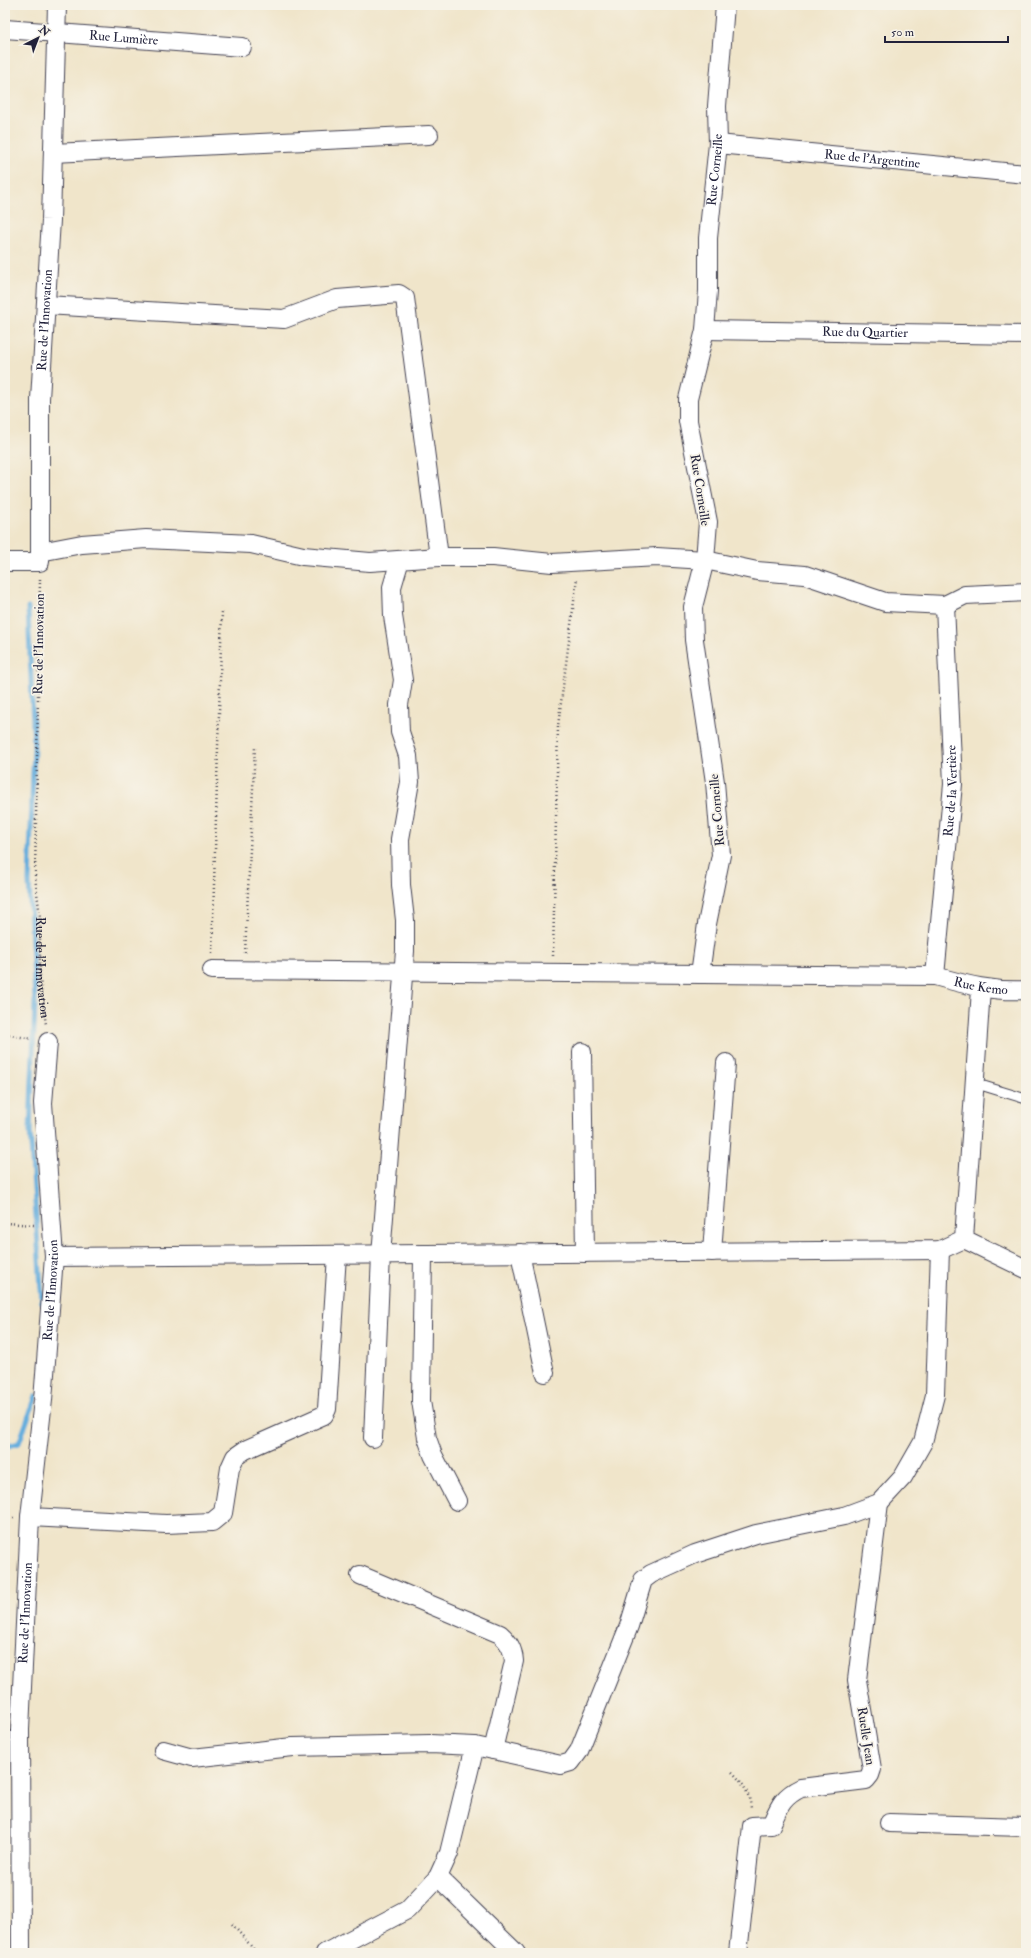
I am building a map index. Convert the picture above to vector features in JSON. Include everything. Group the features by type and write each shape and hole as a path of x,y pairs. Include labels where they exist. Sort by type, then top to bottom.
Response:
{"street":[{"name":"Rue de l'Innovation","path":"40,557 40,399 53,153 57,5"},
{"name":"Rue Corneille","path":"700,974 707,924 721,855 714,782 694,640 693,607 705,560 708,522 688,422 688,399 705,330 708,290 708,238 718,144 717,106 725,5"},
{"name":"Rue Lumière","path":"5,29 242,48"},
{"path":"53,153 429,135"},
{"name":"Rue de l'Argentine","path":"718,144 1026,174"},
{"path":"46,305 284,319 337,299 398,294 402,295 405,298 440,557"},
{"name":"Rue du Quartier","path":"705,330 1026,335"},
{"path":"5,562 40,557 82,544 146,539 250,544 303,556 370,562 440,557 494,558 552,563 657,557 705,560 757,571 805,575 885,602 945,605 965,595 1026,592"},
{"path":"373,1438 381,1255 405,920 401,885 400,839 410,782 408,756 400,732 399,705 403,680 393,616 392,587 400,560"},
{"name":"Rue de la Vertière","path":"936,976 953,784 945,605"},
{"name":"Rue Kemo","path":"212,970 402,973 552,972 936,976 981,989 1012,991 1026,990"},
{"path":"964,1239 981,989"},
{"name":"Rue de l'Innovation","path":"21,1953 12,1730 30,1516 43,1400 54,1257 43,1103 48,1042"},
{"path":"582,1052 585,1252"},
{"path":"712,1252 726,1063"},
{"path":"54,1257 940,1250 964,1239"},
{"path":"964,1239 1026,1270"},
{"path":"163,1750 192,1758 294,1747 430,1744 475,1746 561,1765 571,1762 580,1751 629,1626 643,1580 651,1574 695,1554 756,1534 844,1516 879,1503 903,1477 923,1442 933,1402 940,1250"},
{"path":"520,1253 545,1373"},
{"path":"30,1516 166,1524 212,1522 223,1513 230,1468 235,1457 245,1450 324,1415 327,1409 337,1254"},
{"path":"423,1254 422,1408 427,1438 433,1455 457,1501"},
{"name":"Ruelle Jean","path":"752,1826 771,1825 782,1800 791,1792 801,1788 866,1780 870,1775 872,1769 857,1680 879,1503"},
{"path":"360,1575 500,1634 507,1641 513,1651 514,1661 494,1750"},
{"path":"325,1953 407,1910 438,1877 449,1852 475,1746"},
{"path":"889,1823 1026,1826"},
{"path":"738,1953 752,1826"},
{"path":"438,1877 516,1953"}],"lane":[{"path":"974,1083 1026,1098"}],"path":[{"name":"Rue de l'Innovation","path":"40,557 35,876 40,916 40,979 48,1042"},
{"path":"552,972 558,726 579,561"},
{"path":"212,970 222,611"},
{"path":"244,970 255,747"},
{"path":"5,1034 48,1042"},
{"path":"5,1223 40,1226"},
{"path":"732,1772 739,1779 750,1797 752,1826"},
{"path":"232,1924 258,1953"}],"waterway":[{"path":"28,608 34,747 29,881 35,1001 30,1131 42,1302"},
{"path":"5,1447 19,1443 36,1396"}]}
